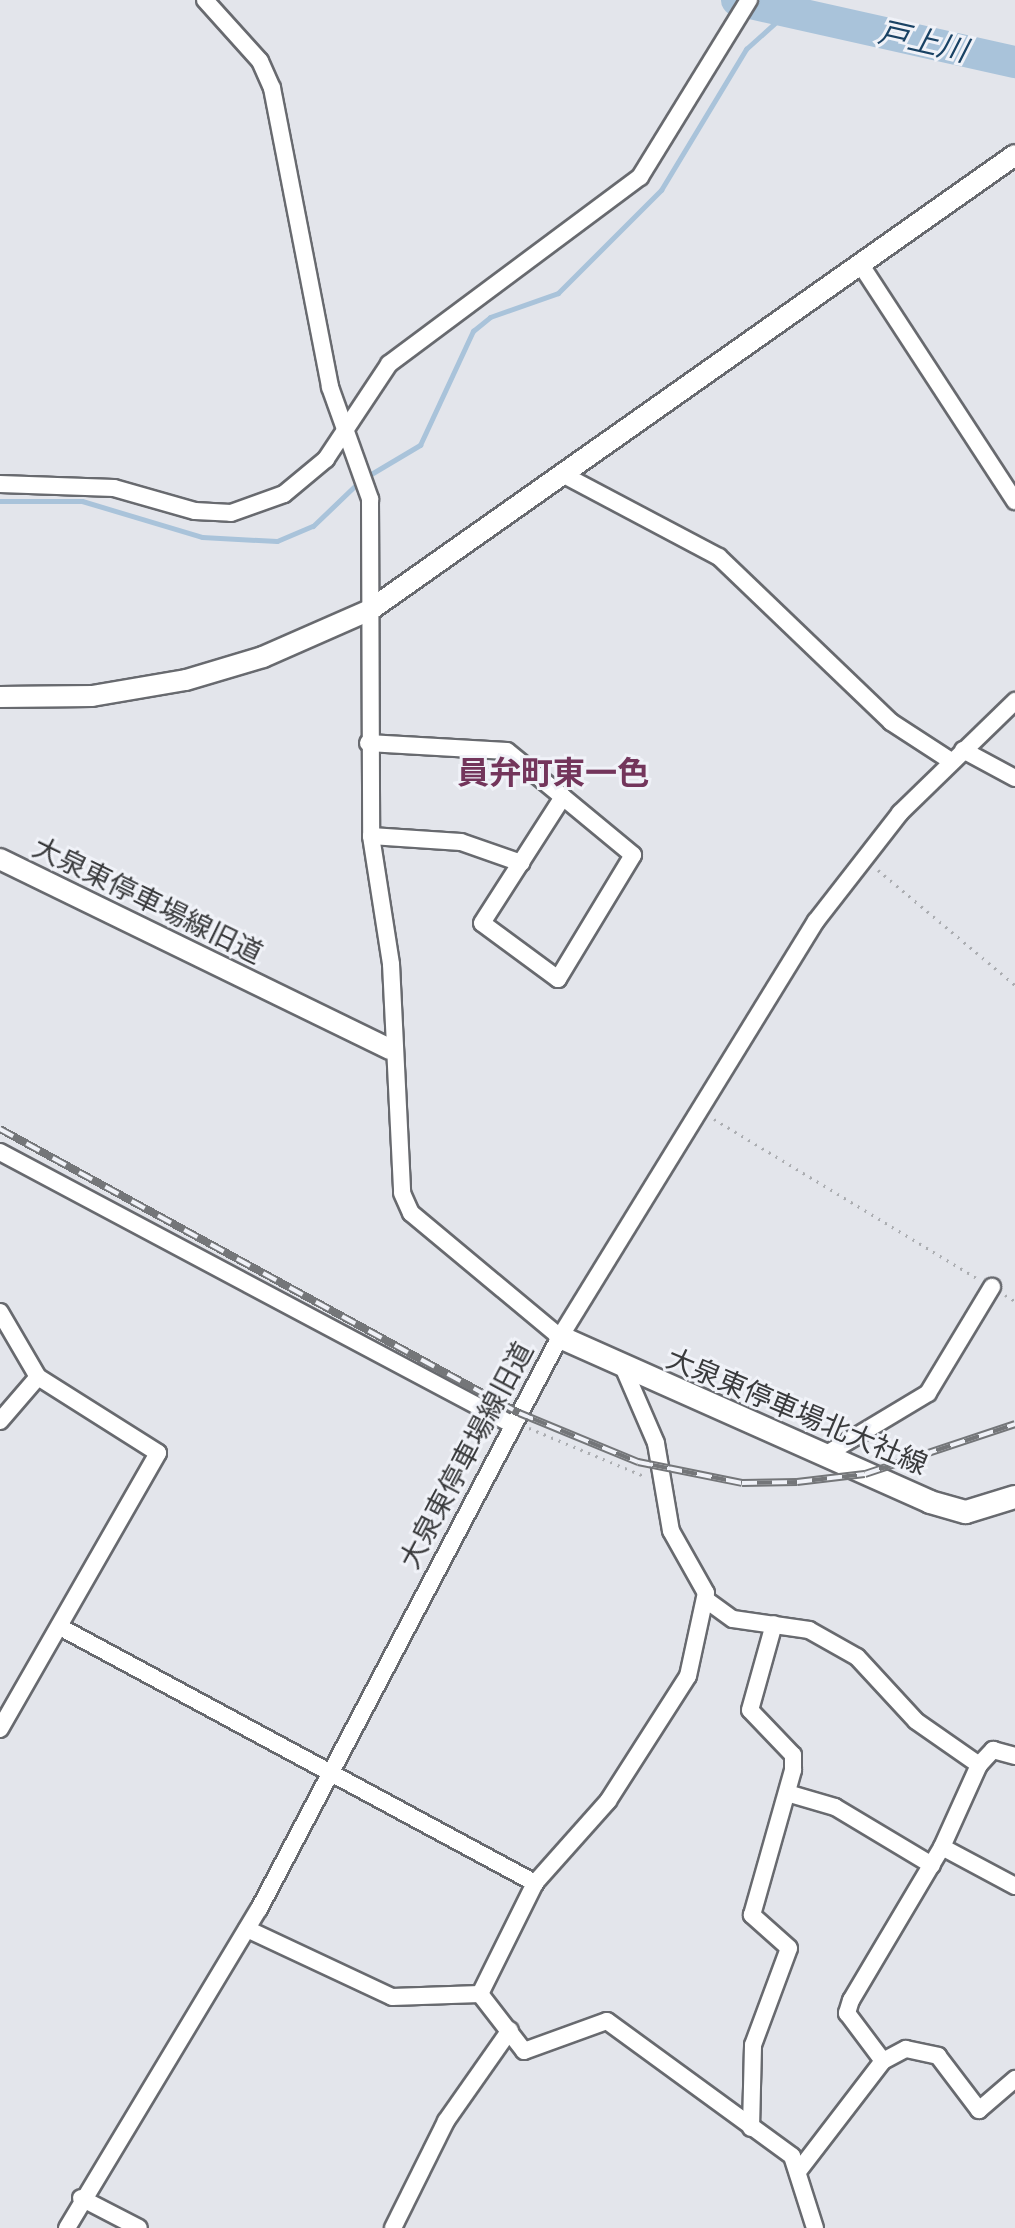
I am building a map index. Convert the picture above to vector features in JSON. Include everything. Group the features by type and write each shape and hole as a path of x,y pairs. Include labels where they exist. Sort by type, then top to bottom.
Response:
{"main road":[{"name":"大泉東停車場北大社線","path":"560,1337 624,1369 955,1510 1015,1497"}],"street":[{"path":"205,0 260,61 272,88 342,433 366,488 371,836 391,964 390,1049"},
{"path":"0,484 78,484 231,513 310,475 389,364 640,177 749,0"},
{"path":"0,697 92,696 186,680 263,657 370,610 1015,155"},
{"path":"861,265 1015,501"},
{"path":"564,475 719,557 891,722 957,755 1015,778"},
{"path":"560,1337 699,1110 862,858 957,755 1015,701"},
{"path":"368,743 507,751 563,797 633,855 558,979 482,923 563,797"},
{"path":"371,836 461,842 521,863"},
{"name":"大泉東停車場線旧道","path":"0,859 390,1049 407,1206 560,1337 247,1929 81,2198 67,2228"},
{"path":"0,1152 514,1423"},
{"path":"825,1455 928,1393 992,1287"},
{"path":"0,1312 38,1377 158,1453 0,1729"},
{"path":"624,1369 656,1443 671,1531 705,1599 733,1619 809,1630 857,1657 916,1721 979,1765"},
{"path":"0,1421 38,1377"},
{"path":"480,1994 535,1883 608,1801 682,1690 705,1599"},
{"path":"751,2128 753,2045 789,1948 752,1915 787,1793 793,1755 750,1710 774,1624"},
{"path":"60,1627 327,1776 535,1883"},
{"path":"883,2061 847,2013 942,1847 979,1765 993,1750 1013,1750"},
{"path":"787,1793 835,1807 932,1865"},
{"path":"942,1847 1015,1886"},
{"path":"247,1929 392,1997 480,1994"},
{"path":"480,1994 524,2051 607,2021 751,2128 800,2169 816,2228"},
{"path":"393,2228 446,2121 510,2030"},
{"path":"800,2169 883,2061 906,2049 938,2056 979,2110 1015,2079"},
{"path":"81,2198 139,2228"}],"path":[{"path":"862,858 1015,985"},
{"path":"699,1110 1015,1301"},
{"path":"514,1423 663,1482"}],"waterway":[{"name":"戸上川","path":"737,0 1015,62"},
{"path":"0,501 82,501 202,537 277,541 313,526 361,480 420,445 473,331 490,317 558,293 661,190 746,49 786,13"}],"railway":[{"path":"0,1129 519,1413 638,1462 742,1483 797,1482 865,1474 1015,1424"}],"district":[{"name":"員弁町東一色","path":"553,773"}]}
